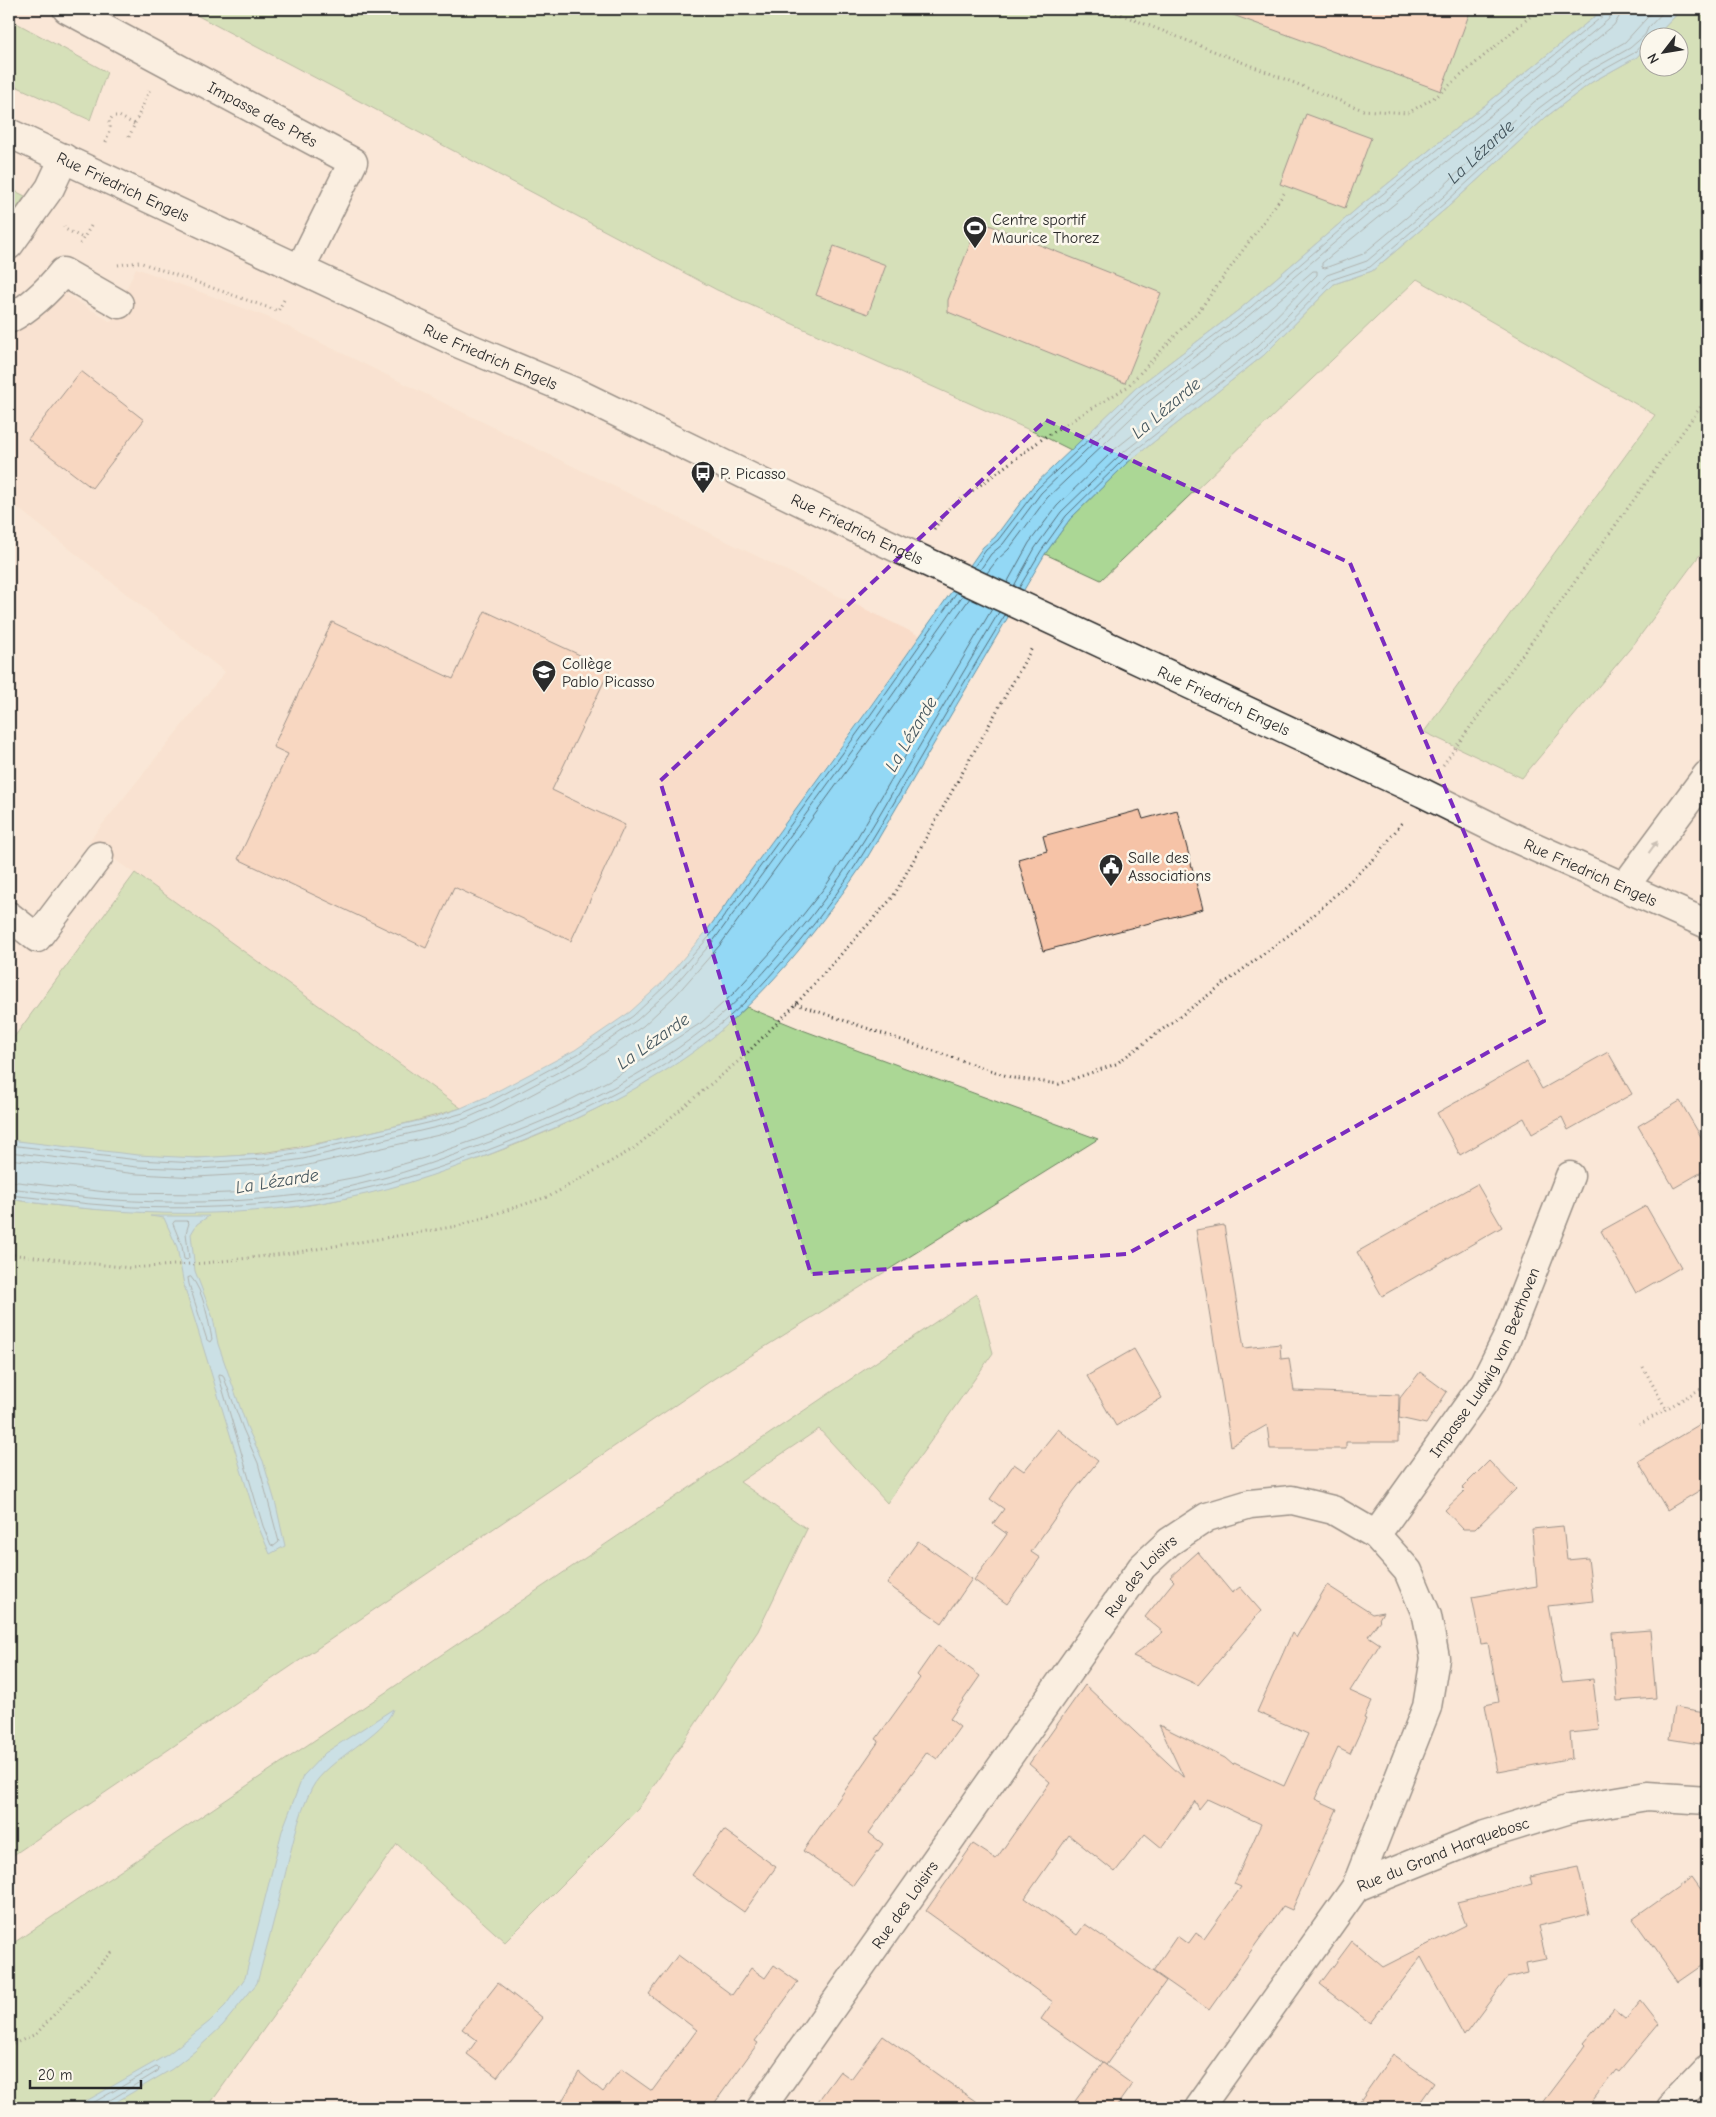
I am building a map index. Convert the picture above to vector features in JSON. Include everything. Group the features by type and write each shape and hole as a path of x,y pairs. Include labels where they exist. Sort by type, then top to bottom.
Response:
{"street":[{"name":"Impasse des Prés","path":"67,9 354,162 300,269"},
{"name":"Rue Friedrich Engels","path":"9,133 478,352 577,393 916,557 1422,793 1508,836 1625,886 1707,924"},
{"path":"9,245 50,188 64,158"},
{"path":"9,319 27,310 50,288 63,272 119,304"},
{"path":"1625,886 1707,775"},
{"path":"9,916 37,938 99,856"},
{"name":"Impasse Ludwig van Beethoven","path":"1376,1535 1485,1382 1506,1340 1570,1176"},
{"name":"Rue des Loisirs","path":"761,2108 1142,1567 1169,1542 1207,1517 1250,1504 1292,1500 1333,1510 1376,1535 1408,1572 1427,1616 1434,1658 1427,1707 1356,1887"},
{"name":"Rue du Grand Harquebosc","path":"1199,2108 1356,1887 1485,1835 1570,1809 1647,1796 1707,1800"},
{"path":"1670,2108 1707,2069"}],"path":[{"path":"1107,9 1363,110 1408,113 1438,95 1539,9"},
{"path":"129,137 163,61"},
{"path":"110,127 109,121 113,116 119,116 134,124"},
{"path":"916,557 948,508 1045,437 1127,387 1202,308 1285,192"},
{"path":"75,232 83,238"},
{"path":"63,272 139,262 278,311 300,269"},
{"path":"796,1004 1013,1078 1060,1084 1116,1064 1305,923 1378,856 1707,398"},
{"path":"9,1254 130,1268 205,1263 292,1253 458,1226 550,1196 632,1149 741,1059 796,1004 893,897 1048,619"},
{"path":"1643,1367 1666,1409"},
{"path":"1639,1426 1707,1385"},
{"path":"9,2046 36,2034 112,1952"}],"highlighted area":[{"path":"1046,420 1350,563 1544,1021 1127,1254 811,1274 660,781"}],"shaded area":[{"name":"Collège Pablo Picasso","path":"136,268 270,318 920,636 705,933 663,982 630,1012 575,1050 488,1096 461,1108 89,841 225,672 9,501 9,331 59,290 111,322"}],"green space":[{"name":"Centre sportif Maurice Thorez","path":"185,9 1604,9 1359,207 1240,309 1136,388 1071,450 717,290"},
{"path":"1682,9 1707,9 1707,545 1634,644 1522,778 1424,732 1655,415 1417,279 1101,580 1045,554 1070,519 1127,463 1264,355 1334,284 1372,271 1449,206 1546,117 1592,82 1638,56 1638,78 1688,78 1688,28 1664,28"},
{"path":"9,19 107,72 90,120 9,83"},
{"path":"9,188 25,196 9,221"},
{"path":"135,873 461,1108 400,1125 321,1143 260,1153 219,1157 174,1158 127,1155 9,1140 9,1044"},
{"path":"747,1007 805,1031 1098,1139 715,1378 9,1858 9,1199 70,1207 192,1212 295,1207 390,1187 469,1162 533,1138 595,1109 655,1076 683,1058 716,1034"},
{"path":"977,1294 993,1353 887,1503 819,1429 740,1482 807,1529 758,1631 638,1809 505,1942 397,1844 207,2108 9,2108 9,1946"}],"water":[{"name":"La Lézarde","path":"1604,9 1682,9 1664,28 1638,28 1637,57 1592,82 1546,117 1449,206 1372,271 1334,284 1264,355 1127,463 1070,519 1045,554 867,858 815,930 777,976 735,1018 694,1052 627,1093 556,1127 451,1169 409,1183 366,1194 278,1209 188,1213 97,1210 9,1199 9,1140 138,1155 198,1158 263,1154 301,1148 435,1117 461,1108 488,1096 575,1050 630,1012 663,982 705,933 865,714 983,547 995,537 1033,486 1136,388 1240,309 1359,207"},
{"path":"150,1216 209,1216 197,1224 191,1234 195,1271 213,1318 218,1344 247,1427 263,1461 276,1505 285,1546 270,1554 259,1528 184,1285 177,1247 164,1218"},
{"path":"393,1709 380,1728 330,1767 312,1788 302,1811 295,1835 257,1983 223,2025 172,2069 106,2108 74,2108 167,2055 209,2022 225,2006 245,1978 282,1831 303,1776 325,1753"}],"building":[{"path":"1226,9 1471,9 1441,91 1225,12"},
{"path":"1306,114 1371,138 1345,208 1280,184"},
{"path":"979,221 1161,293 1125,383 948,312 948,300"},
{"path":"834,246 886,265 868,314 816,295"},
{"path":"81,371 144,420 92,488 28,439"},
{"path":"485,611 610,669 552,790 625,825 571,941 454,887 426,948 238,859 288,754 273,747 332,622 453,679"},
{"name":"Salle des Associations","path":"1140,810 1143,819 1177,810 1203,909 1043,951 1018,859 1047,851 1043,836"},
{"path":"1608,1052 1632,1094 1568,1130 1562,1117 1532,1134 1524,1118 1460,1155 1437,1113 1527,1062 1542,1089"},
{"path":"1680,1101 1707,1147 1707,1169 1674,1188 1638,1126"},
{"path":"1477,1184 1502,1227 1382,1296 1357,1252"},
{"path":"1646,1206 1681,1267 1636,1293 1601,1231"},
{"path":"1224,1225 1244,1348 1280,1344 1281,1359 1289,1358 1294,1391 1399,1395 1398,1442 1346,1442 1346,1449 1270,1449 1267,1425 1231,1446 1196,1230"},
{"path":"1134,1349 1162,1398 1116,1426 1087,1376"},
{"path":"1420,1372 1447,1392 1426,1424 1399,1418 1400,1398"},
{"path":"1707,1420 1707,1486 1667,1510 1638,1461"},
{"path":"1058,1429 1098,1461 1073,1492 1031,1552 1040,1558 1007,1604 974,1580 1007,1534 993,1524 1004,1509 990,1499 1014,1464 1024,1471"},
{"path":"1489,1461 1516,1489 1475,1529 1463,1529 1445,1510 1465,1491 1462,1488"},
{"path":"1563,1526 1567,1560 1588,1558 1593,1601 1548,1606 1562,1682 1593,1679 1599,1730 1570,1733 1572,1758 1498,1772 1485,1705 1499,1702 1488,1643 1481,1644 1472,1597 1537,1586 1532,1529"},
{"path":"918,1541 972,1579 942,1623 887,1584"},
{"path":"1198,1552 1232,1593 1240,1587 1261,1611 1198,1685 1133,1656 1163,1632 1145,1617 1174,1581 1170,1577"},
{"path":"1327,1585 1372,1614 1383,1612 1380,1620 1368,1636 1380,1644 1350,1691 1372,1701 1350,1754 1338,1748 1315,1799 1337,1809 1292,1910 1283,1906 1209,2010 1153,1971 1177,1936 1188,1944 1196,1933 1204,1939 1241,1887 1234,1884 1261,1824 1207,1799 1199,1809 1195,1801 1162,1848 1145,1834 1115,1872 1069,1835 1025,1898 1077,1935 1085,1924 1166,1981 1106,2065 1041,2019 1053,2002 926,1911 973,1844 996,1859 1050,1782 1029,1764 1085,1685 1184,1778 1159,1725 1225,1758 1233,1765 1234,1763 1284,1786 1308,1734 1257,1712 1292,1633 1296,1638"},
{"path":"1650,1630 1656,1698 1617,1701 1612,1633"},
{"path":"938,1645 980,1676 950,1719 960,1727 937,1759 927,1752 869,1833 883,1844 853,1886 803,1851 879,1741 876,1739 920,1678 917,1675"},
{"path":"1674,1707 1705,1712 1700,1744 1669,1739"},
{"path":"724,1830 776,1867 744,1912 692,1875"},
{"path":"1578,1867 1589,1914 1538,1926 1546,1959 1526,1963 1528,1973 1507,1978 1464,2036 1421,1957 1370,2023 1320,1984 1352,1941 1383,1967 1466,1925 1457,1902 1532,1884 1530,1877"},
{"path":"1692,1877 1707,1898 1707,1962 1678,1982 1633,1919"},
{"path":"678,1955 732,1995 751,1968 765,1978 774,1965 798,1982 755,2041 758,2043 711,2108 558,2108 579,2072 603,2092 621,2069 652,2091 697,2030 649,1994"},
{"path":"498,1983 543,2018 497,2077 467,2054 477,2040 462,2029"},
{"path":"1641,2001 1659,2024 1619,2072 1616,2070 1587,2108 1538,2108 1586,2045 1584,2043 1613,2008 1626,2019"},
{"path":"883,2036 985,2108 813,2108 840,2071 851,2079"},
{"path":"1393,2054 1434,2083 1416,2108 1355,2108"},
{"path":"1103,2063 1132,2084 1115,2108 1070,2108"}],"place":[{"name":"Centre sportif Maurice Thorez","path":"975,249"},
{"name":"P. Picasso","path":"703,494"},
{"name":"Collège Pablo Picasso","path":"544,693"},
{"name":"Salle des Associations","path":"1111,887"}]}
